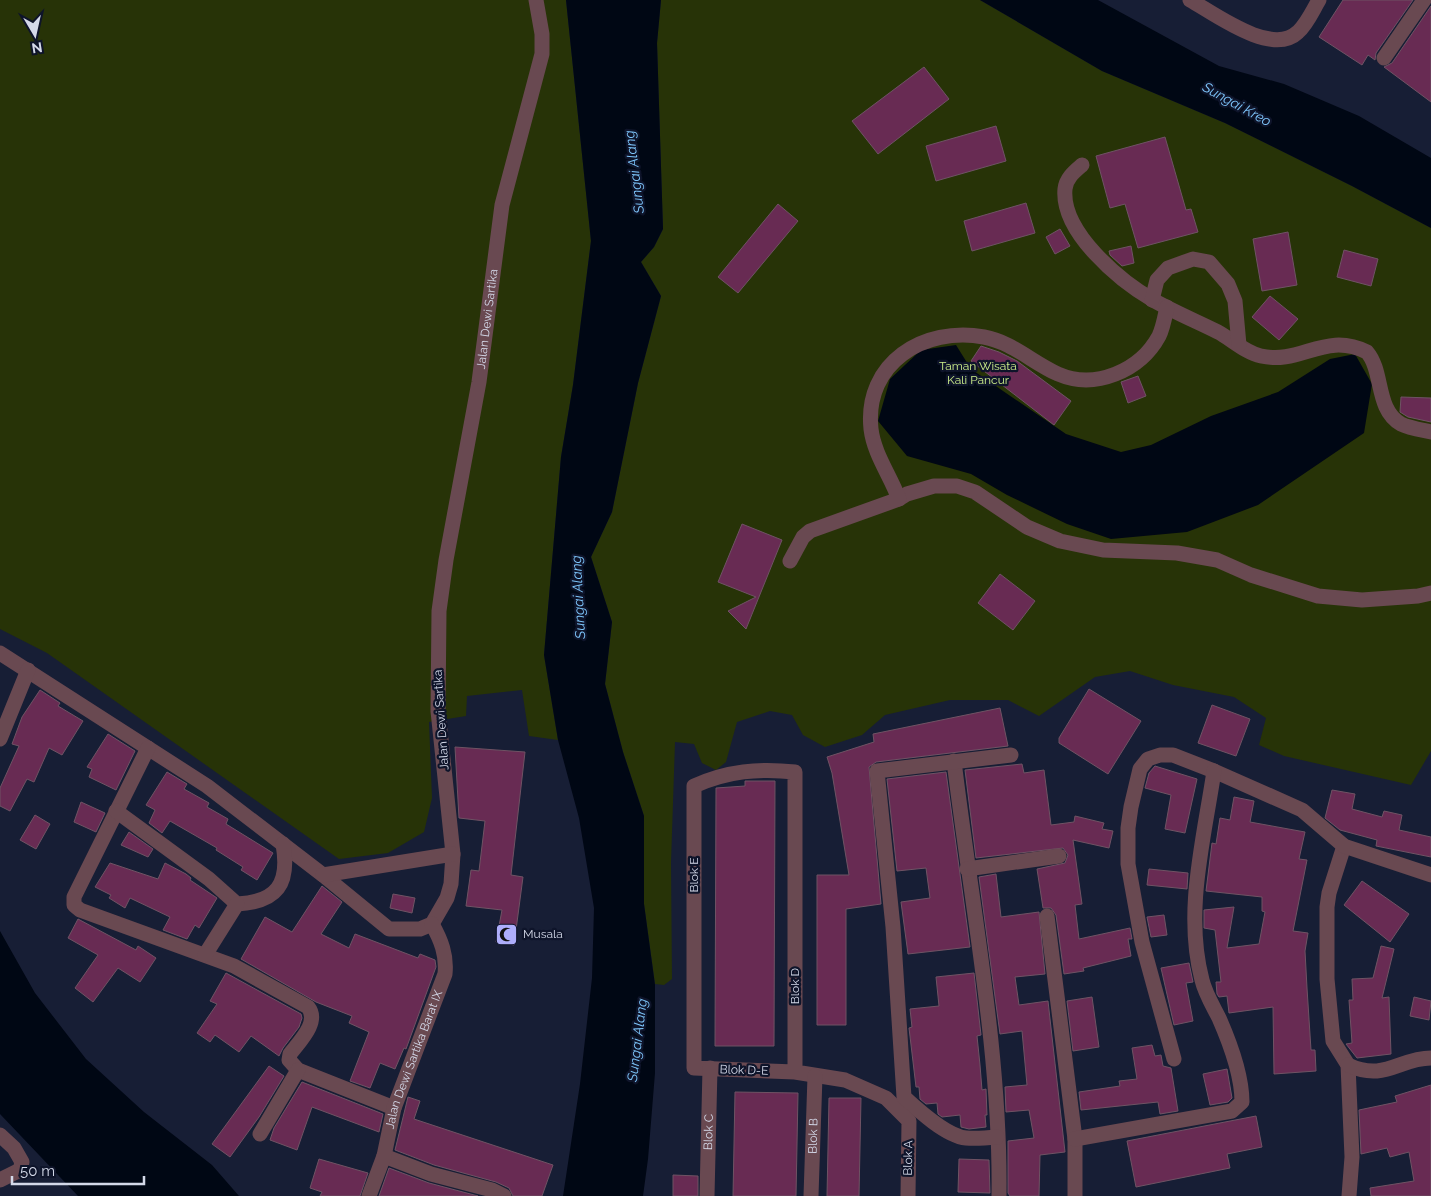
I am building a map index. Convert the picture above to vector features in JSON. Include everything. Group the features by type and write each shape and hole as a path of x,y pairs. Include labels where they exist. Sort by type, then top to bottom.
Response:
{"street":[{"name":"Jalan Dewi Sartika","path":"432,924 447,898 451,884 452,854 438,711 439,611 446,560 479,382 502,205 542,54 542,34 536,0"},
{"path":"1190,0 1260,39 1274,41 1293,36 1299,31 1319,0"},
{"path":"1384,58 1424,0"},
{"path":"1082,165 1070,176 1065,188 1066,202 1071,219 1085,242 1114,273 1152,300 1258,356 1280,358 1322,345 1343,344 1358,347 1367,352 1373,359 1385,403 1393,418 1402,424 1431,432"},
{"path":"1152,300 1157,280 1168,268 1193,259 1209,262 1228,284 1235,301 1239,345"},
{"path":"899,499 876,451 871,428 871,410 876,388 885,372 900,354 922,342 956,336 983,337 1003,342 1060,375 1080,380 1106,377 1121,373 1143,358 1159,336 1167,307"},
{"path":"790,561 803,537 810,531 934,486 957,486 974,492 1027,527 1068,543 1103,550 1178,553 1217,560 1251,575 1318,596 1362,600 1418,596 1431,593"},
{"path":"0,653 200,781 323,875 389,929 420,929 432,924"},
{"path":"0,739 28,670"},
{"path":"148,748 135,778 116,811 74,897 74,905 80,910 234,966 311,1011 312,1022 290,1054 289,1060 298,1070 394,1108"},
{"path":"997,1137 965,1138 957,1136 924,1116 904,1097 893,927 877,771 1011,755"},
{"path":"1174,1059 1142,942 1128,864 1128,828 1140,769 1148,759 1160,755 1173,755 1214,771 1302,810 1344,846 1431,876"},
{"path":"954,761 990,1043 999,1196"},
{"name":"Blok E","path":"694,1068 694,786 736,772 767,769 794,772"},
{"path":"1075,1139 1232,1111 1242,1102 1242,1088 1224,1029 1202,981 1194,933 1195,899 1214,771"},
{"name":"Blok D","path":"794,772 795,1072"},
{"path":"116,811 209,879 236,904 253,903 266,899 277,891 283,876 285,859 283,844"},
{"path":"1344,846 1329,893 1327,907 1327,979 1333,1041 1348,1065 1352,1156 1349,1196"},
{"path":"323,875 452,854"},
{"path":"967,869 1059,856"},
{"path":"205,956 236,904"},
{"path":"1048,916 1075,1139 1075,1196"},
{"name":"Jalan Dewi Sartika Barat IX","path":"369,1196 384,1156 394,1108 445,974 446,965 441,941 432,924"},
{"path":"1348,1065 1362,1072 1394,1069 1421,1058 1431,1058"},
{"name":"Blok D-E","path":"694,1068 795,1072"},
{"name":"Blok C","path":"707,1196 710,1068"},
{"path":"260,1134 298,1070"},
{"path":"795,1072 815,1076"},
{"name":"Blok A","path":"815,1076 845,1080 886,1098 909,1121 908,1196"},
{"name":"Blok B","path":"811,1196 815,1076"},
{"path":"0,1135 14,1148 22,1162 20,1170 0,1180"},
{"path":"384,1156 431,1174 492,1190 504,1196"}],"green space":[{"path":"0,0 566,0 591,241 573,385 561,457 544,655 558,740 529,736 522,690 467,696 466,716 429,722 432,798 424,832 388,853 339,859 47,653 0,629"},
{"name":"Taman Wisata Kali Pancur","path":"661,0 980,0 1102,71 1225,123 1352,186 1431,228 1431,751 1411,785 1284,756 1259,745 1266,718 1234,697 1173,685 1130,671 1095,677 1039,716 1008,700 950,700 885,715 862,735 825,747 803,735 792,715 770,711 737,722 726,762 716,770 702,763 694,744 675,742 671,863 672,979 664,985 655,984 644,904 644,816 623,752 605,684 612,622 591,557 612,512 638,383 661,296 641,262 654,247 663,229 657,43"}],"water":[{"name":"Sungai Alang","path":"566,0 661,0 657,43 663,229 654,247 641,262 661,296 638,383 612,512 591,557 612,622 605,684 623,752 644,816 644,904 655,985 655,1073 643,1196 563,1196 580,1084 592,978 594,908 579,818 558,740 544,655 561,457 573,385 591,241"},
{"name":"Sungai Kreo","path":"980,0 1098,0 1219,66 1284,84 1359,116 1431,158 1431,228 1352,186 1225,123 1102,71"},
{"path":"956,345 971,369 1066,434 1121,452 1151,445 1211,416 1278,392 1330,359 1355,354 1372,384 1364,433 1258,505 1187,532 1111,539 1067,524 1007,495 971,474 907,456 878,421 890,379 921,350"},
{"path":"0,931 35,993 86,1059 144,1112 212,1165 239,1196 78,1196 0,1114"}],"building":[{"path":"1343,0 1413,0 1376,53 1375,60 1368,55 1362,65 1319,37"},
{"path":"1431,6 1431,102 1384,67 1392,63"},
{"path":"924,67 949,99 878,154 852,121"},
{"path":"996,126 1006,161 936,181 926,146"},
{"path":"1165,137 1186,210 1191,209 1198,232 1138,248 1125,204 1110,208 1096,156"},
{"path":"1026,203 1035,233 972,251 964,221"},
{"path":"778,204 798,221 738,293 718,277"},
{"path":"1060,229 1070,246 1055,254 1046,237"},
{"path":"1288,232 1297,285 1262,291 1253,239"},
{"path":"1131,246 1134,263 1122,266 1110,255 1109,251"},
{"path":"1344,250 1378,259 1371,286 1337,277"},
{"path":"1270,296 1298,319 1279,340 1252,317"},
{"path":"981,346 1017,361 1071,401 1054,425 971,361"},
{"path":"1138,376 1146,396 1128,403 1121,382"},
{"path":"1401,397 1431,398 1431,422 1408,417 1400,412"},
{"path":"742,524 782,540 746,629 728,611 756,597 718,582"},
{"path":"1000,574 1035,601 1013,630 978,603"},
{"path":"1089,689 1141,721 1108,774 1059,743 1059,738"},
{"path":"40,690 60,703 58,706 83,721 62,755 49,748 34,782 27,779 10,811 0,806 0,788 19,746 12,744 22,717"},
{"path":"1212,705 1250,719 1236,756 1198,743"},
{"path":"1000,708 1008,746 876,762 869,767 881,904 846,909 846,1025 817,1025 817,875 849,875 832,773 827,757 874,742 873,734"},
{"path":"108,734 135,751 116,790 89,777 92,769 87,767"},
{"path":"455,747 525,752 511,875 523,877 514,945 496,942 502,910 466,906 471,870 479,871 485,821 459,818"},
{"path":"1022,764 1024,773 1044,770 1051,825 1074,822 1075,816 1104,823 1102,829 1113,831 1109,848 1073,840 1082,904 1075,905 1079,939 1130,928 1132,939 1128,939 1131,956 1083,968 1084,971 1064,974 1056,915 1051,908 1043,908 1037,869 1065,863 1068,855 1063,848 976,858 965,770"},
{"path":"1155,766 1197,779 1185,833 1165,829 1171,795 1145,788 1149,773"},
{"path":"167,772 187,784 184,789 209,803 207,807 228,819 226,824 273,853 257,880 241,870 243,867 216,850 217,848 170,821 162,833 149,823 155,810 146,805"},
{"path":"946,772 970,947 908,954 901,902 930,898 926,868 897,871 887,779"},
{"path":"745,781 775,781 774,1046 715,1046 716,788 745,786"},
{"path":"1332,790 1355,794 1352,809 1382,817 1384,811 1402,815 1399,830 1431,837 1431,857 1376,846 1377,840 1340,830 1325,818"},
{"path":"1234,797 1254,801 1250,822 1305,832 1299,859 1307,860 1293,931 1308,933 1305,951 1307,988 1311,1050 1315,1050 1316,1071 1274,1074 1273,1007 1229,1013 1227,996 1219,997 1217,994 1216,982 1221,982 1215,930 1204,928 1204,910 1234,907 1227,948 1259,944 1265,912 1262,911 1262,897 1206,891 1212,843 1216,844 1220,818 1230,820"},
{"path":"81,802 105,813 96,832 74,822"},
{"path":"35,815 50,824 36,849 20,840"},
{"path":"129,832 153,849 148,857 121,845"},
{"path":"110,863 158,879 165,863 186,874 191,878 190,880 217,898 199,928 195,925 187,939 163,930 170,917 130,898 125,908 109,898 111,895 95,887"},
{"path":"1149,869 1188,873 1187,889 1147,885"},
{"path":"996,874 1001,917 1039,912 1045,974 1015,977 1019,1005 1048,1001 1065,1152 1040,1155 1039,1196 1010,1196 1008,1193 1008,1141 1034,1138 1029,1110 1006,1112 1005,1087 1027,1085 1022,1031 1000,1034 979,877"},
{"path":"1362,881 1409,914 1390,942 1344,905"},
{"path":"322,886 342,902 321,934 349,948 355,934 418,958 420,954 435,960 436,967 406,1049 404,1048 395,1069 380,1063 370,1088 350,1081 369,1032 349,1023 352,1016 316,1002 241,959 265,917 292,932"},
{"path":"393,894 415,898 412,913 390,908"},
{"path":"1164,915 1167,935 1151,937 1147,917"},
{"path":"78,919 136,950 138,946 156,958 140,982 118,968 93,1002 75,988 98,955 68,938"},
{"path":"1381,946 1394,949 1382,998 1389,997 1391,1054 1357,1058 1346,1044 1352,1043 1349,1000 1353,1000 1352,979 1373,978"},
{"path":"1189,963 1193,982 1186,983 1193,1021 1174,1025 1161,968"},
{"path":"226,973 301,1014 302,1018 299,1027 279,1056 251,1036 239,1052 215,1035 210,1042 197,1033 217,1004 210,1001"},
{"path":"974,973 981,1035 977,1036 982,1090 986,1089 987,1115 985,1115 986,1127 969,1129 961,1127 960,1115 942,1117 938,1114 937,1103 926,1104 920,1099 919,1087 916,1087 909,1028 912,1027 910,1009 939,1006 936,977"},
{"path":"1092,997 1099,1047 1073,1051 1067,1001"},
{"path":"1414,997 1431,1001 1429,1020 1410,1016"},
{"path":"1152,1045 1155,1056 1161,1055 1163,1066 1171,1068 1178,1111 1160,1114 1158,1102 1081,1110 1079,1092 1120,1086 1119,1081 1137,1079 1132,1048"},
{"path":"269,1066 284,1076 259,1117 230,1157 212,1144"},
{"path":"1227,1069 1232,1098 1228,1102 1210,1105 1203,1074"},
{"path":"302,1082 383,1114 379,1132 312,1107 297,1150 270,1140 274,1128"},
{"path":"1431,1085 1431,1196 1371,1196 1370,1188 1414,1181 1409,1152 1390,1157 1387,1148 1361,1154 1359,1110 1397,1102 1395,1096"},
{"path":"735,1092 798,1093 796,1196 733,1196"},
{"path":"408,1097 420,1101 414,1119 553,1165 542,1196 513,1196 509,1188 496,1182 434,1165 395,1150"},
{"path":"829,1098 861,1098 859,1196 827,1196"},
{"path":"1256,1116 1262,1147 1227,1154 1230,1168 1136,1187 1127,1141"},
{"path":"319,1159 368,1173 360,1196 320,1196 322,1192 310,1188"},
{"path":"959,1159 989,1160 990,1193 958,1192"},
{"path":"389,1168 429,1183 478,1196 379,1196"},
{"path":"673,1175 698,1176 698,1196 673,1196"}],"place":[{"name":"Musala","path":"507,934"}]}
